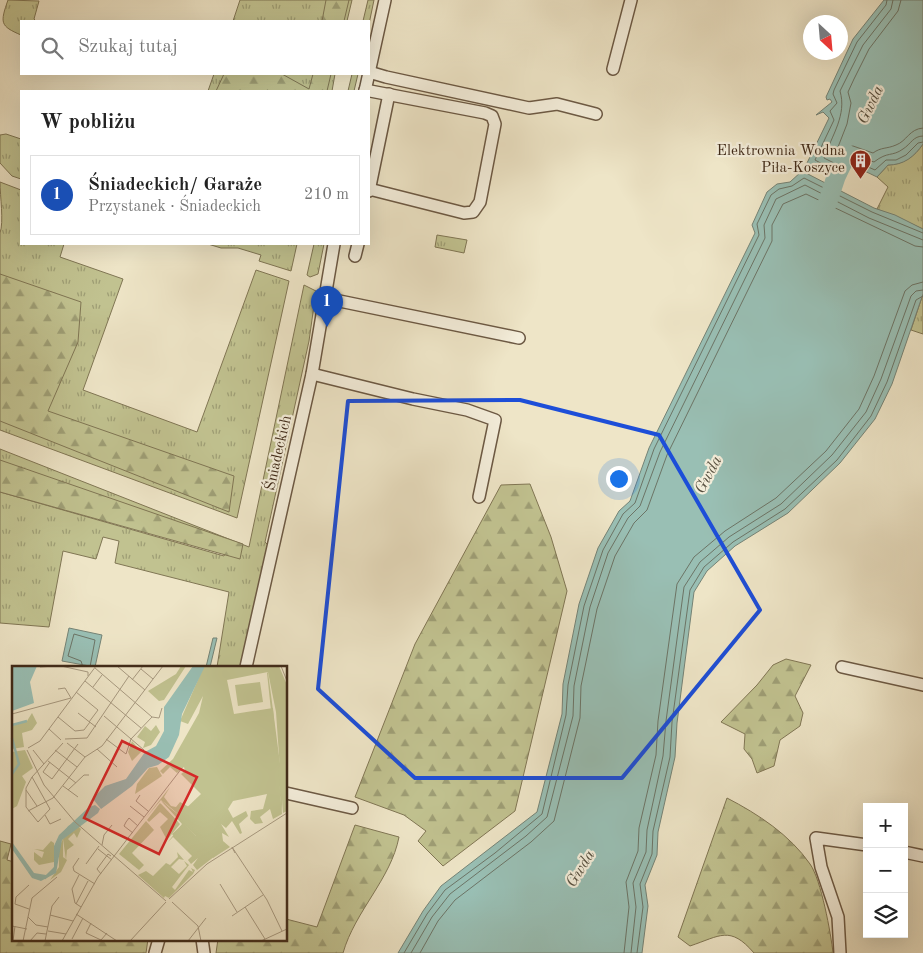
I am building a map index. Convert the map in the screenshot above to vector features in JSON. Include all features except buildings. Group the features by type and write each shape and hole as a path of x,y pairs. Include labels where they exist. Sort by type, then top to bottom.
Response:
{"street":[{"path":"385,0 370,72 529,108 557,104 596,114"},
{"path":"612,69 631,0"},
{"path":"365,90 369,75"},
{"path":"370,91 489,114 495,120 495,132 479,205 470,213 370,190"},
{"path":"370,185 389,94"},
{"name":"Śniadeckich","path":"246,666 312,374 334,245"},
{"path":"355,256 358,245"},
{"path":"325,298 519,338"},
{"path":"312,374 412,400 467,410 495,420 479,497"},
{"path":"842,666 923,685"},
{"path":"288,793 352,808"},
{"path":"840,953 838,917 822,868 816,838 863,844"},
{"path":"908,853 923,856"},
{"path":"155,953 159,940"},
{"path":"202,940 204,953"}],"highlighted area":[{"path":"520,400 659,435 760,610 622,778 415,778 318,689 348,401"}],"green space":[{"path":"8,0 39,1 35,20 20,20 20,34 6,26 3,19"},
{"path":"240,0 352,0 347,20 233,20"},
{"path":"326,0 349,0 344,20 322,20"},
{"path":"368,0 374,0 370,20 363,20"},
{"path":"214,75 335,75 332,90 208,90"},
{"path":"224,75 284,75 309,89 313,75 331,75 327,90 216,90"},
{"path":"352,75 358,75 354,90 348,90"},
{"path":"6,134 20,139 20,179 12,176 0,163 0,135"},
{"path":"923,144 923,229 877,209 888,187 877,177 888,165 908,159"},
{"path":"0,182 20,190 20,245 64,245 60,257 123,279 83,390 197,432 256,270 289,281 237,518 0,430 0,233 2,216"},
{"path":"437,235 467,240 464,253 435,247"},
{"path":"211,245 297,245 291,271 259,261 261,255 238,248 221,248"},
{"path":"314,245 324,245 318,274 310,277 307,275"},
{"path":"0,274 81,302 78,342 48,411 234,476 229,512 0,421"},
{"path":"304,285 316,291 309,341 265,542 269,546 242,666 217,666 229,592 115,563 119,541 103,537 96,559 63,551 49,627 0,623 0,492 224,556 228,546 0,462 0,449 249,547"},
{"path":"923,294 923,334 911,330"},
{"path":"0,460 243,544 240,559 0,492"},
{"path":"530,484 551,537 567,591 515,811 443,866 418,841 426,831 404,815 355,797 415,644 501,485"},
{"path":"786,659 811,665 795,696 803,713 800,726 780,740 774,766 757,773 752,759 744,749 745,734 721,722 757,685 773,665"},
{"path":"727,798 773,826 802,853 810,864 822,894 833,953 754,953 746,944 731,936 717,936 690,946 678,937"},
{"path":"355,825 399,837 389,867 356,923 343,953 216,953 218,940 288,940 288,920 317,927"},
{"path":"0,841 11,844 7,860 12,861 12,940 148,940 146,953 0,953"}],"water":[{"path":"884,0 923,0 923,144 908,159 899,164 888,165 877,177 850,164 842,180 807,163 829,118 823,112 816,115 832,102 830,99 827,100 826,97 843,60 848,60 848,50 853,39"},
{"path":"802,171 874,208 895,215 923,229 923,294 892,384 875,419 840,463 788,513 735,546 707,571 694,592 677,723 675,757 658,832 657,855 645,885 648,906 642,953 398,953 423,911 441,886 537,812 562,714 563,684 579,604 598,548 619,511 630,501 649,448 755,233 752,225 767,192 777,184 790,182"},
{"path":"69,628 102,635 95,666 62,661"},
{"path":"213,638 217,638 210,666 206,666"}],"waterway":[{"name":"Gwda","path":"825,210 836,177 847,154"}],"place":[{"name":"Elektrownia Wodna Piła-Koszyce","path":"861,179"},
{"name":"Śniadeckich/ Garaże","path":"327,327"}]}
